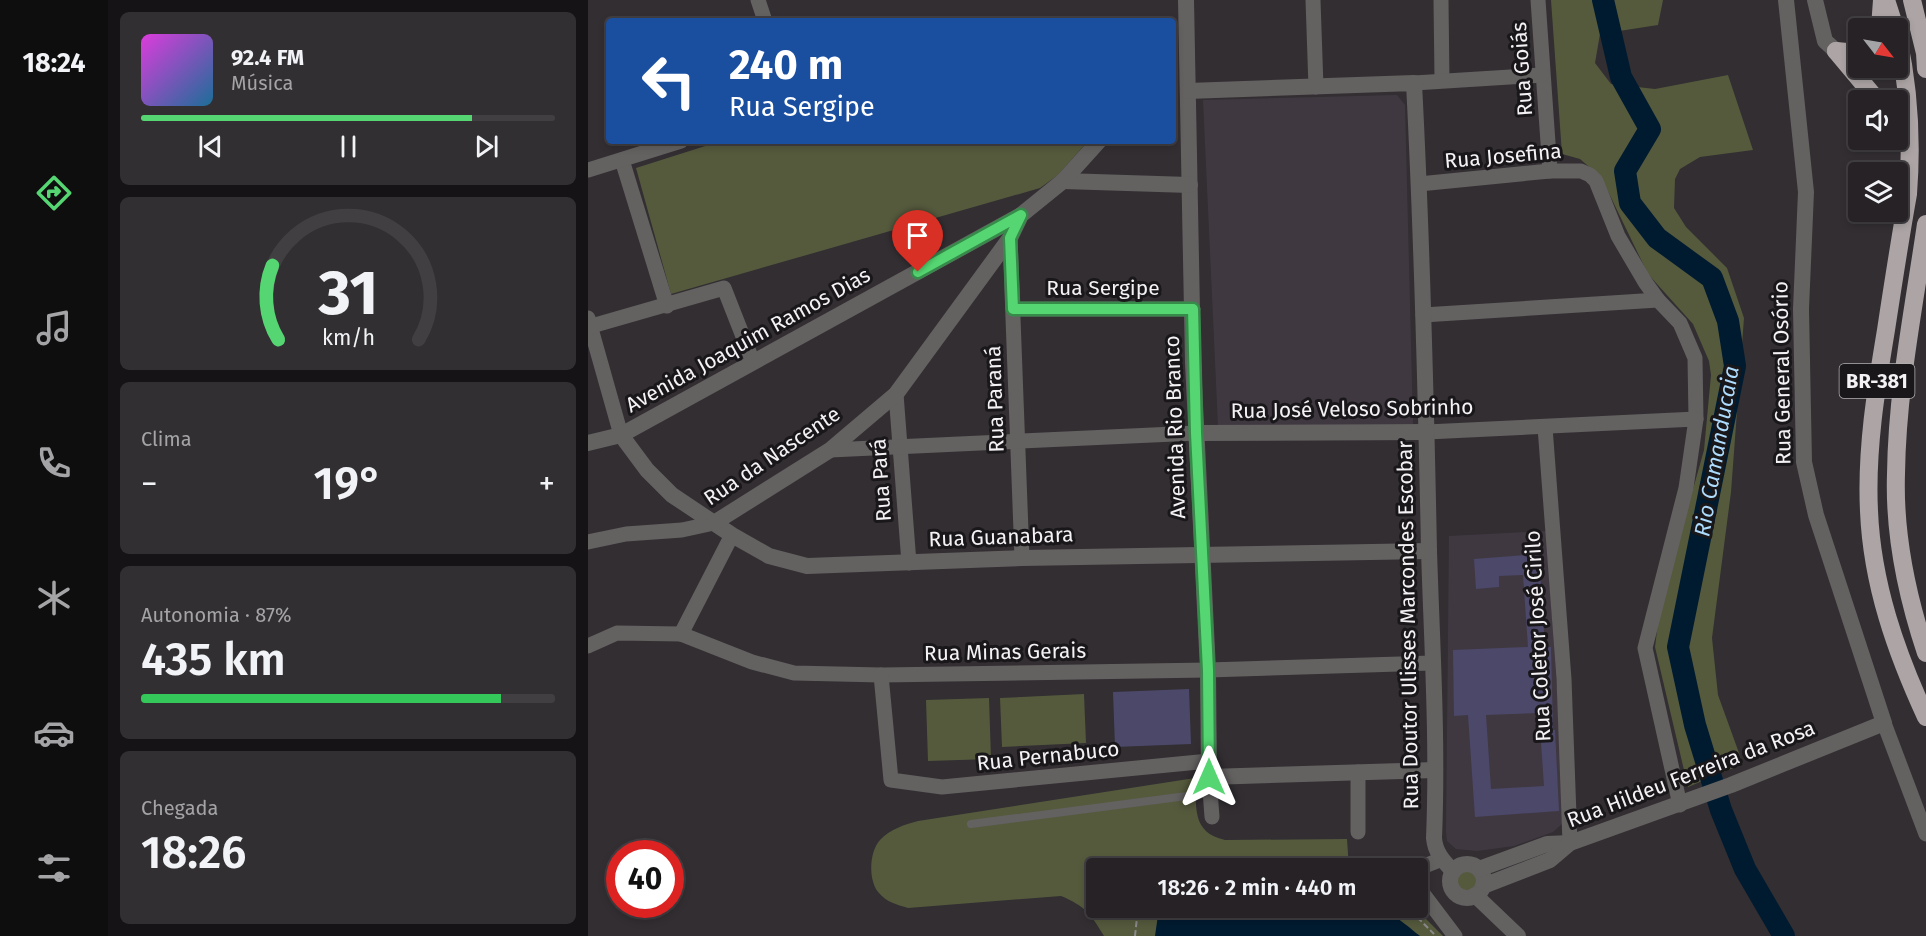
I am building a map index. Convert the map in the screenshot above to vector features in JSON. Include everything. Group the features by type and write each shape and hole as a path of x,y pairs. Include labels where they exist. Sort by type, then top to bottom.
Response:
{"highway":[{"path":"1881,18 1884,0"},
{"path":"1884,0 1891,18"},
{"path":"1918,6 1926,69"},
{"path":"1836,51 1848,52"},
{"path":"1836,51 1869,90"},
{"name":"BR-381","path":"1905,78 1910,151 1908,194"},
{"name":"BR-381","path":"1903,222 1872,410 1869,513 1875,564 1888,620 1903,668 1926,717"},
{"name":"BR-381","path":"1926,224 1900,401 1896,476 1904,565 1912,612 1926,653"}],"street":[{"path":"758,0 764,18"},
{"name":"Avenida Rio Branco","path":"1186,0 1180,64 1188,91 1196,433 1208,670 1212,816"},
{"path":"1313,0 1316,87"},
{"path":"1441,0 1442,80"},
{"name":"Rua Goiás","path":"1538,0 1551,171"},
{"name":"Rua General Osório","path":"1786,0 1806,192 1801,309 1804,462 1816,514 1884,723 1926,834"},
{"path":"1815,0 1826,41 1836,51"},
{"path":"1188,91 1414,83 1542,75"},
{"name":"Rua Doutor Ulisses Marcondes Escobar","path":"1414,83 1427,432 1435,770 1434,838 1435,846 1447,865 1454,892 1464,898 1479,891"},
{"path":"588,170 672,144"},
{"name":"Rua da Nascente","path":"588,542 626,534 682,530 714,523 830,450 896,394 1010,238 1021,215 1063,181 1096,144"},
{"path":"622,160 667,306"},
{"name":"Rua Josefina","path":"1419,184 1551,171 1581,171 1590,175 1596,181 1618,236 1658,300"},
{"path":"1063,181 1190,185"},
{"name":"Avenida Joaquim Ramos Dias","path":"588,443 621,435 1021,215"},
{"name":"Rua Paraná","path":"1010,238 1023,558"},
{"path":"621,435 589,324 667,306 724,288 753,362"},
{"path":"1423,315 1658,300 1680,323 1695,358 1696,419 1686,488 1645,648 1680,805"},
{"name":"Rua Sergipe","path":"1013,309 1193,309"},
{"name":"Rua Pará","path":"896,394 909,563"},
{"name":"Rua José Veloso Sobrinho","path":"830,450 1196,433 1427,432 1696,419"},
{"name":"Rua Coletor José Cirilo","path":"1545,427 1564,679 1570,843"},
{"name":"Rua Guanabara","path":"621,435 646,470 672,495 732,535 769,556 807,566 1023,558 1429,552"},
{"path":"681,634 732,535"},
{"name":"Rua Minas Gerais","path":"588,646 617,633 681,634 752,662 794,673 881,675 1208,670 1432,663"},
{"name":"Rua Pernabuco","path":"881,675 891,780 942,787 1210,777"},
{"name":"Rua Hildeu Ferreira da Rosa","path":"1479,891 1550,860 1570,843 1680,805 1884,723"},
{"path":"1210,777 1435,770"},
{"path":"1358,772 1358,832"},
{"path":"1479,869 1547,844 1570,843"},
{"path":"1428,867 1447,865 1456,867 1467,863 1479,869 1483,876 1479,891 1518,936"},
{"path":"1428,900 1455,936"}],"lane":[{"path":"971,824 1210,777"}],"path":[{"path":"1135,936 1137,918"},
{"path":"1417,918 1436,936"}],"shaded area":[{"path":"1397,95 1405,105 1413,424 1218,426 1203,100"},
{"path":"1546,531 1560,732 1563,823 1553,832 1514,846 1477,851 1456,849 1447,841 1446,832 1449,536"}],"green space":[{"path":"1551,0 1663,0 1658,25 1600,34 1595,63 1611,84 1655,89 1728,75 1753,150 1700,157 1680,169 1675,179 1674,208 1686,227 1727,268 1744,318 1731,492 1712,638 1718,695 1743,764 1688,787 1655,647 1660,607 1704,450 1711,375 1709,361 1693,324 1648,274 1601,177 1580,159 1562,154"},
{"path":"712,144 1085,144 1058,175 1040,188 671,294 636,168"},
{"path":"1084,694 1086,743 1002,747 1000,698"},
{"path":"989,698 991,759 928,761 926,700"},
{"path":"1195,778 1198,817 1206,831 1214,836 1225,840 1347,839 1348,858 1086,858 1086,911 1076,903 1061,896 908,908 892,903 879,893 875,888 871,867 876,845 880,840 898,828 918,821"},
{"path":"1466,870 1474,873 1477,881 1474,889 1466,892 1458,889 1455,881 1458,873"},
{"path":"1092,918 1425,918 1443,936 1104,936"}],"water":[{"path":"1158,918 1396,918 1420,936 1155,936"}],"building":[{"path":"1539,554 1545,647 1551,647 1553,730 1555,730 1559,811 1475,817 1468,715 1454,716 1453,650 1528,647 1523,575 1499,576 1499,587 1476,589 1474,559","holes":["1539,713 1544,786 1491,789 1486,715"]},
{"path":"1189,689 1191,744 1115,747 1113,692"}],"waterway":[{"name":"Rio Camanducaia","path":"1603,0 1621,77 1650,129 1625,171 1630,203 1657,238 1712,278 1728,321 1735,366 1678,647 1695,725 1721,810 1745,869 1784,936"}],"route":[{"path":"918,272 1021,215 1010,238 1013,309 1193,309 1193,363 1208,670 1209,777"}]}
